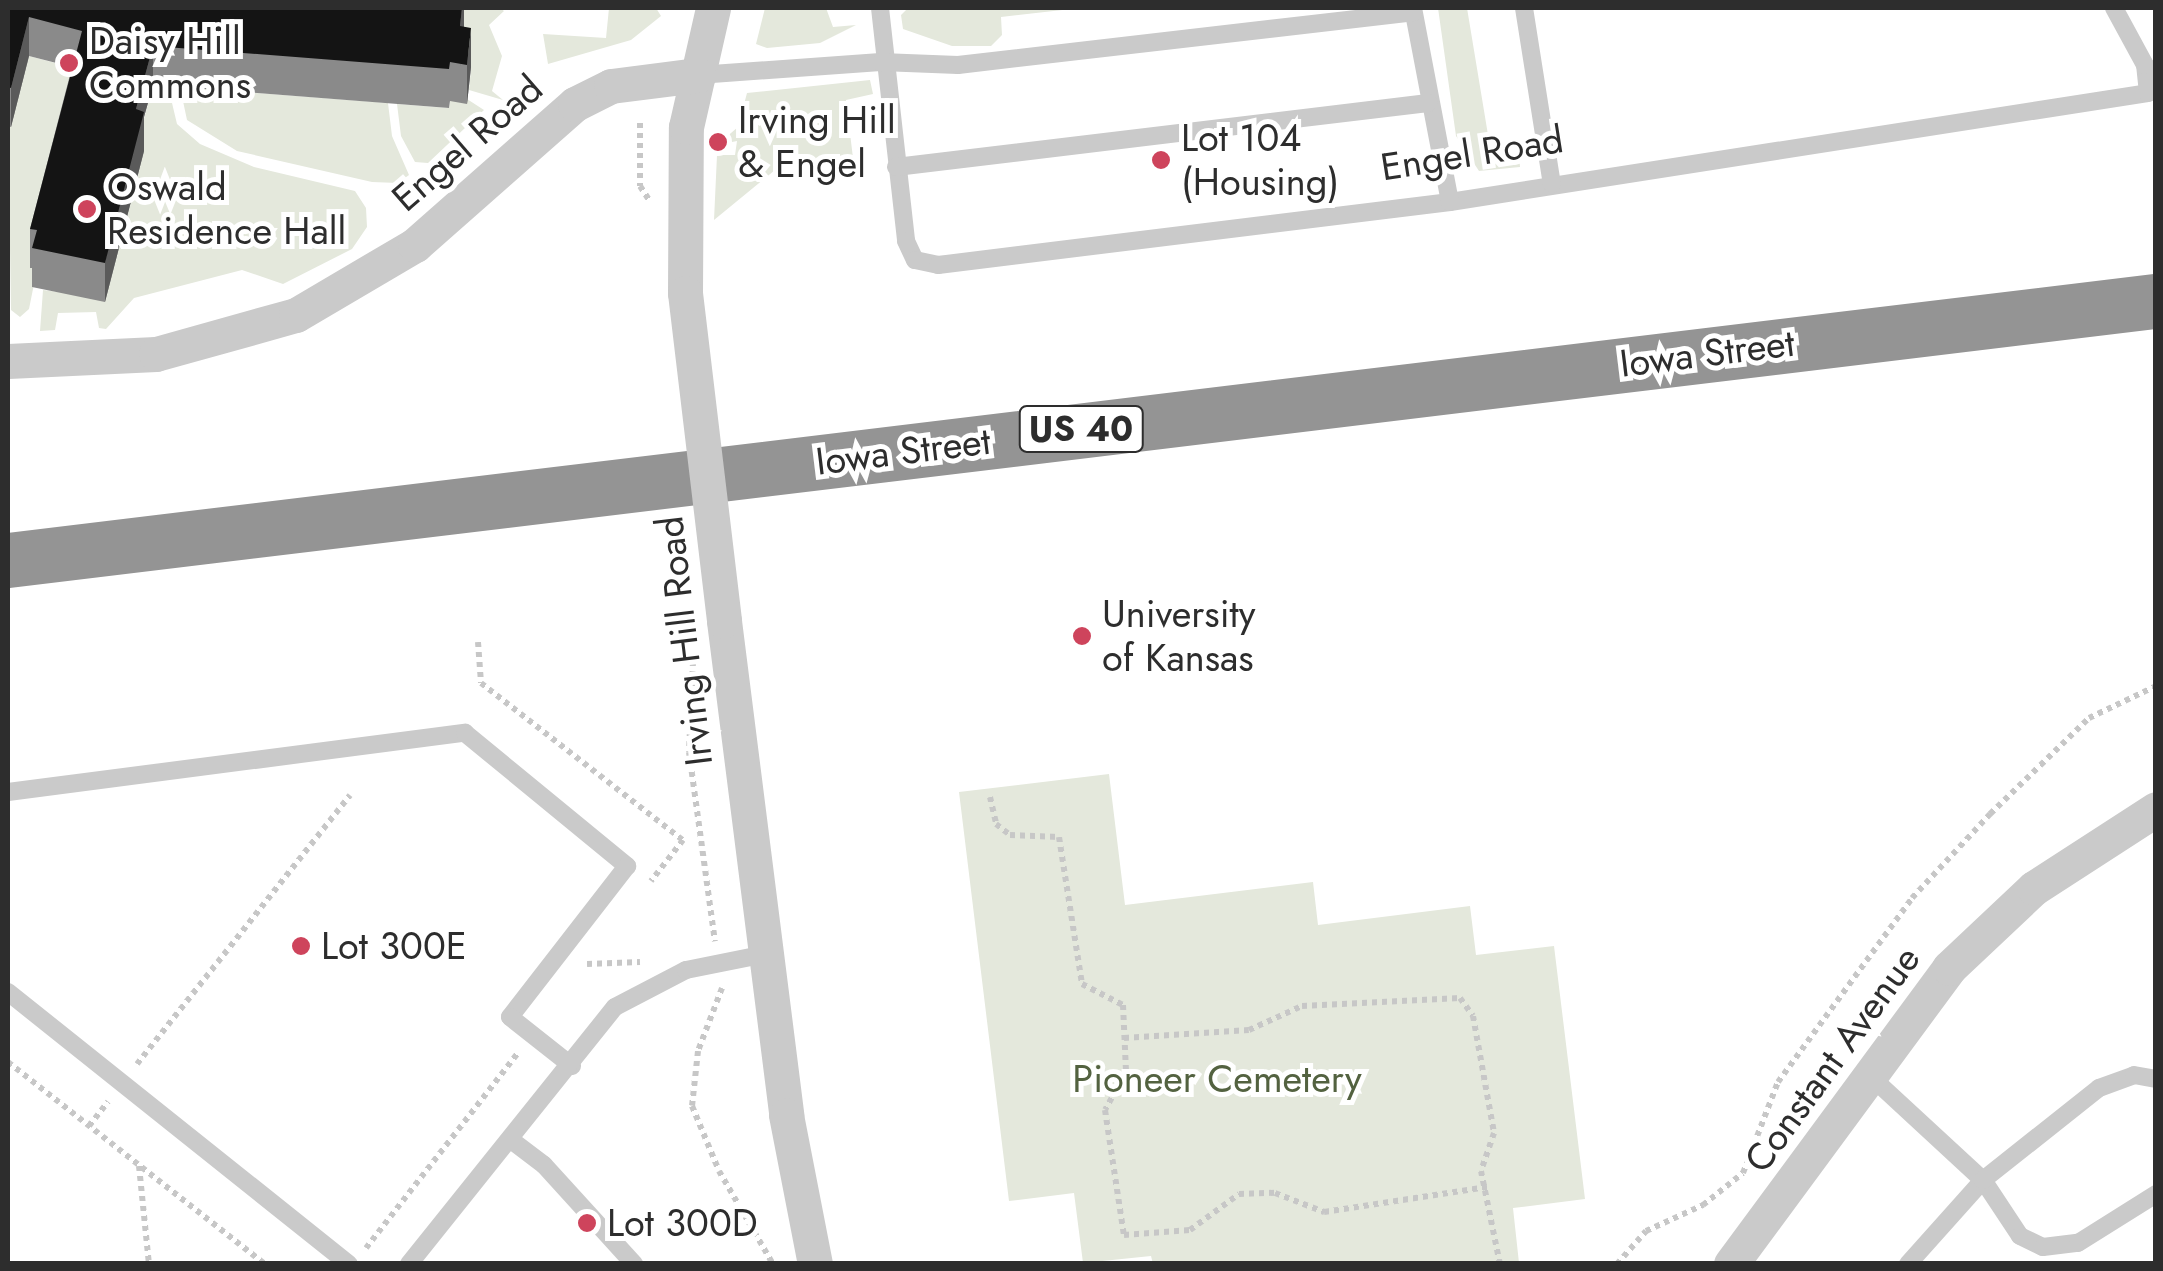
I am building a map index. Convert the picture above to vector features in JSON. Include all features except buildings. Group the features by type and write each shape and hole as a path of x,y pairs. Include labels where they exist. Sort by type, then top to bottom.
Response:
{"highway":[{"name":"Iowa Street","path":"8,560 2156,300"}],"street":[{"name":"Irving Hill Road","path":"713,8 686,127 685,293 795,1176 816,1264"},
{"name":"Engel Road","path":"8,360 156,354 296,316 414,245 537,130 584,98 611,86 698,75"},
{"name":"Constant Avenue","path":"1731,1264 1903,1022 1988,928 2082,852 2156,809"}],"lane":[{"name":"Engel Road","path":"880,8 881,62 906,241 915,260 938,265 1450,202 2148,93 2145,66 2114,8"},
{"path":"1524,8 1552,184"},
{"path":"881,62 958,66 1413,10 1450,202"},
{"name":"Engel Road","path":"698,75 881,62"},
{"path":"896,167 1428,103"},
{"path":"8,792 465,733 626,866 510,1016 572,1066"},
{"path":"409,1264 572,1066 615,1007 645,986 718,963 766,954"},
{"path":"8,992 349,1264"},
{"path":"1868,1074 1982,1180 2020,1236 2043,1246 2078,1243 2156,1194"},
{"path":"1908,1264 1982,1180 2099,1088 2134,1075 2156,1078"},
{"path":"511,1140 544,1165 634,1264"}],"path":[{"path":"697,648 687,727 723,992 698,1051 692,1106 714,1160 773,1264"},
{"path":"1617,1264 1646,1232 1703,1206 1744,1173 1778,1082 1912,898 1990,814 2088,718 2156,686"},
{"path":"89,1126 350,794"},
{"path":"990,798 996,824 1010,835 1059,837 1078,975 1088,991 1123,1005 1124,1080 1105,1110 1122,1230 1129,1236 1190,1230 1240,1194 1275,1193 1324,1212 1486,1187"},
{"path":"1124,1038 1249,1030 1302,1006 1460,998 1473,1016 1494,1133 1480,1171 1500,1264"},
{"path":"8,1062 265,1264"},
{"path":"138,1164 150,1264"},
{"path":"248,1264 254,1255"}],"green space":[{"path":"152,8 500,8 504,11 489,25 502,56 492,91 503,100 469,90 471,68"},
{"path":"609,8 656,8 661,16 631,40 548,64 543,34 606,38"},
{"path":"765,8 826,8 833,27 856,25 820,43 767,48 756,44"},
{"path":"908,8 1080,8 1001,17 1002,35 991,46 952,46 903,29 901,15"},
{"path":"1438,8 1467,8 1491,153 1519,153 1520,167 1479,171 1456,136"},
{"path":"29,56 82,70 30,267 37,269 29,309 20,317 11,310 8,126"},
{"path":"870,80 873,94 846,100 853,158 775,170 714,220 717,155 735,155 737,141 717,145 738,127 747,93"},
{"path":"153,85 168,86 177,124 200,144 254,167 355,191 366,208 367,227 352,249 283,284 242,270 134,298 106,329 99,328 96,312 58,313 55,330 40,331 43,290 68,293 136,148"},
{"path":"180,87 388,103 392,136 409,175 398,183 372,182 237,151 187,120"},
{"path":"467,99 484,110 428,163 415,162 401,136 397,104 449,108 450,101"},
{"name":"Pioneer Cemetery","path":"1109,774 1125,905 1313,882 1318,925 1470,906 1476,955 1554,946 1585,1199 1513,1208 1519,1263 1153,1264 1151,1256 1083,1263 1074,1193 1009,1201 959,792"}],"place":[{"name":"Daisy Hill Commons","path":"69,63"},
{"name":"Irving Hill & Engel","path":"718,142"},
{"name":"Lot 104 (Housing)","path":"1161,160"},
{"name":"Oswald Residence Hall","path":"87,209"},
{"name":"University of Kansas","path":"1082,636"},
{"name":"Lot 300E","path":"301,946"},
{"name":"Lot 300D","path":"587,1223"}]}
